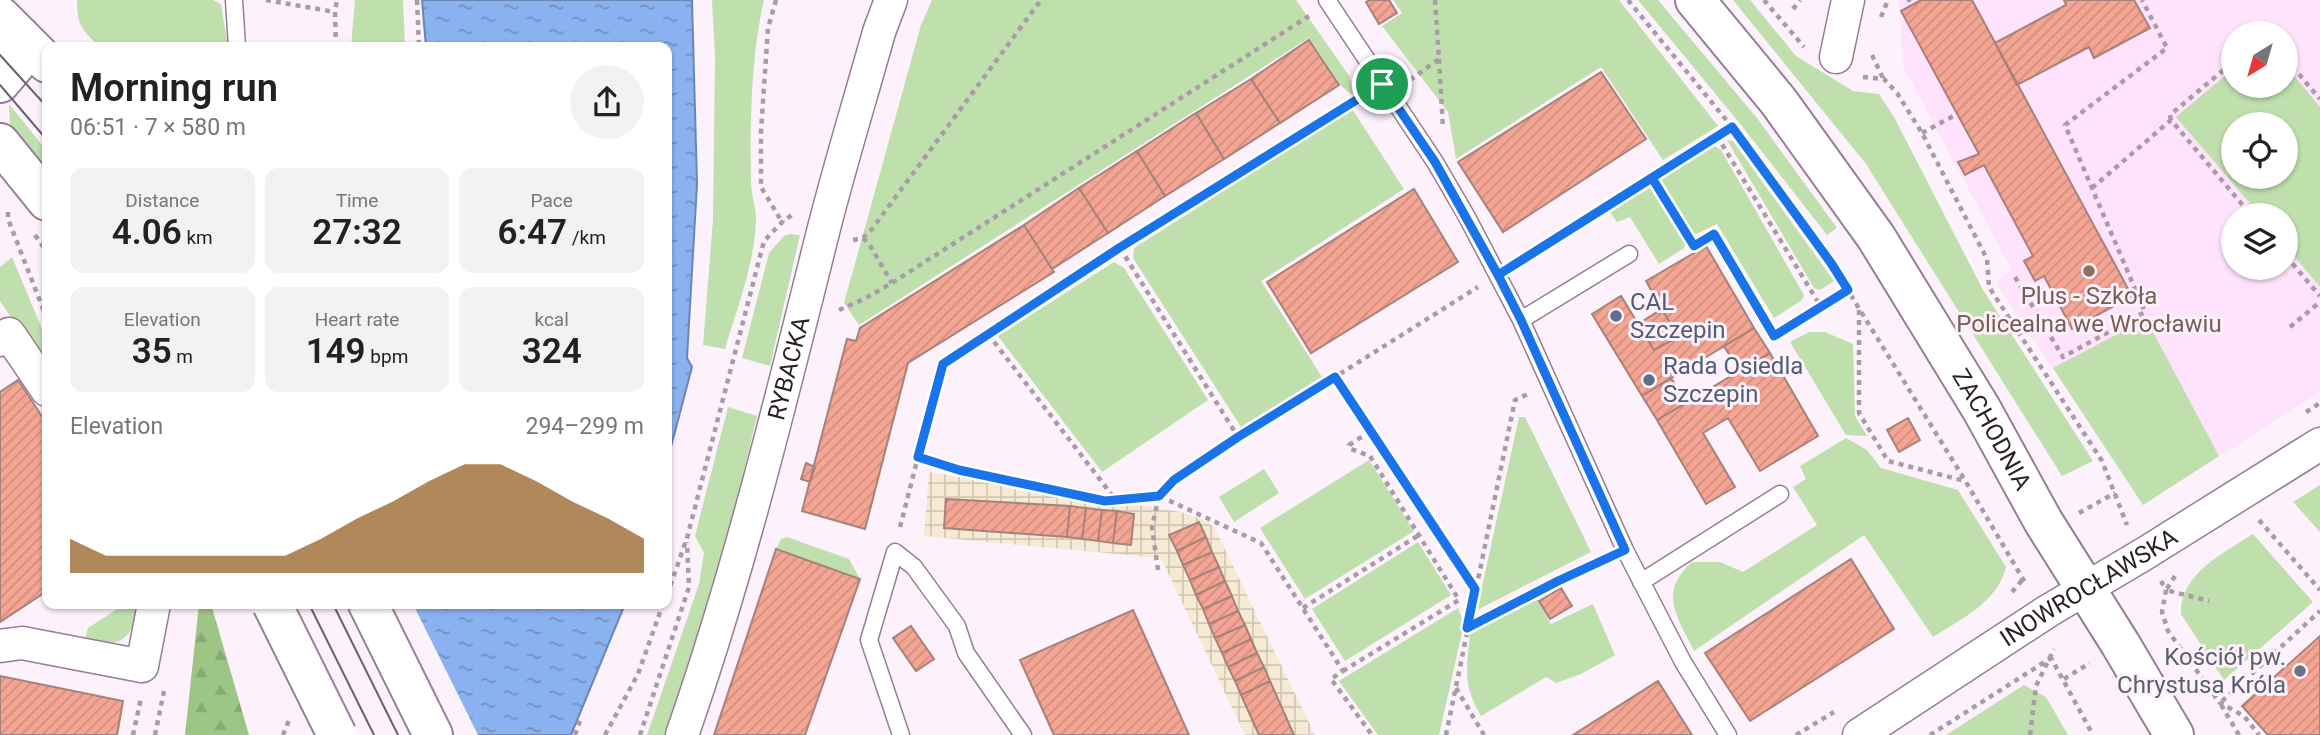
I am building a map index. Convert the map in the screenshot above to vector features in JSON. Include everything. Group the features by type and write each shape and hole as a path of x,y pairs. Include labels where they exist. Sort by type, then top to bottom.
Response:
{"street":[{"name":"RYBACKA","path":"682,735 714,643 746,535 822,234 879,32 891,0"},
{"name":"ZACHODNIA","path":"1695,0 1779,102 1876,237 1932,325 2043,521 2174,735"},
{"path":"1836,57 1848,0"},
{"path":"10,26 42,58"},
{"path":"0,83 17,62 10,26"},
{"path":"0,143 42,195"},
{"path":"0,340 9,334 42,383"},
{"name":"INOWROCŁAWSKA","path":"1859,735 2084,588 2151,550 2320,444"},
{"path":"0,646 22,643 142,666 153,609"},
{"path":"274,609 337,735"},
{"path":"371,609 433,735"}],"lane":[{"path":"234,0 237,42"},
{"path":"1328,1 1435,162 1498,275 1625,550 1683,662 1728,735"},
{"path":"1521,320 1629,254"},
{"path":"1642,582 1780,494"},
{"path":"901,735 869,640 895,552 914,567 957,626 966,653 1023,735"}],"path":[{"path":"266,0 335,12"},
{"path":"336,42 337,0"},
{"path":"416,0 419,42"},
{"path":"672,580 687,538 764,241 782,222 761,187 761,131 768,28 776,0"},
{"path":"892,283 863,238 1041,0"},
{"path":"1435,0 1445,155 1435,162"},
{"path":"1628,0 1732,127 1831,263 2026,585"},
{"path":"1764,0 1801,44"},
{"path":"1793,9 1800,0"},
{"path":"1878,23 1888,0"},
{"path":"2015,277 2063,357 2146,312 2065,125 2167,48 2142,0"},
{"path":"835,312 892,283 1328,1"},
{"path":"1872,46 1872,58 1922,133 1987,259 1989,288 2102,461 2130,532"},
{"path":"895,552 943,364 1119,248 1439,59"},
{"path":"2092,188 2171,120 2171,115 2221,72"},
{"path":"2298,73 2320,99"},
{"path":"1868,78 1884,79"},
{"path":"1922,133 1957,114"},
{"path":"2171,120 2241,203"},
{"path":"1158,570 1152,527 1159,496 1174,480 1238,437 1732,127"},
{"path":"1717,136 1821,307"},
{"path":"1652,178 1694,246 1714,234 1774,336 1848,290"},
{"path":"8,208 8,219 42,305"},
{"path":"1119,248 1238,437"},
{"path":"2298,270 2320,296"},
{"path":"2290,327 2320,302"},
{"path":"1859,307 1858,413 1888,461 1966,482"},
{"path":"988,334 1115,500"},
{"path":"1335,377 1475,589"},
{"path":"1446,735 1515,400 1550,383"},
{"path":"1371,431 1349,445 1351,449 1370,456 1459,600 1331,680 1372,735"},
{"path":"918,457 959,470 1105,501 1159,496 1261,543 1343,671"},
{"path":"2076,515 2115,493"},
{"path":"2257,518 2320,590"},
{"path":"1303,608 1419,536"},
{"path":"640,735 689,587 687,538"},
{"path":"1467,628 1625,550"},
{"path":"2010,595 2022,579"},
{"path":"2160,580 2166,590 2162,612 2168,631 2220,703 2239,735"},
{"path":"2166,590 2209,601"},
{"path":"605,735 638,674 661,609"},
{"path":"2220,703 2320,611"},
{"path":"2158,624 2164,621"},
{"path":"2051,657 2093,735"},
{"path":"1930,735 2051,657"},
{"path":"2030,735 2036,686 2051,657"},
{"path":"2064,680 2100,657"},
{"path":"1455,688 1485,735"},
{"path":"2220,703 2244,716 2259,735"},
{"path":"575,735 580,721"}],"shaded area":[{"path":"1899,0 2320,0 2320,392 2143,505 1996,283 2012,270 1903,66"},
{"path":"929,472 1181,512 1202,519 1214,527 1315,735 1245,735 1161,558 924,536"}],"green space":[{"path":"77,0 213,0 221,4 227,42 95,42 82,27"},
{"path":"355,0 403,0 405,42 351,42"},
{"path":"712,0 764,0 756,44 751,114 751,182 756,214 755,236 745,285 725,349 703,345 713,220 715,56"},
{"path":"932,0 1296,0 1350,77 1353,95 1342,87 1309,38 859,325 844,303 921,25"},
{"path":"1393,0 1619,0 1718,126 1663,160 1601,67 1456,159 1448,112 1382,26 1402,13"},
{"path":"1638,0 1658,0 1757,118 1837,228 1827,235"},
{"path":"1733,0 1750,0 1796,56 1853,91 1879,94 1894,117 1983,290 2093,461 2062,476 1866,164"},
{"path":"2221,79 2221,98 2298,98 2298,80 2320,107 2320,287 2298,260 2298,203 2250,203 2238,189 2298,189 2298,112 2221,112 2221,170 2176,117"},
{"path":"9,104 42,145 42,164 10,124"},
{"path":"1352,109 1404,189 1261,281 1322,377 1241,427 1133,258 1134,248"},
{"path":"1727,140 1733,141 1834,281 1820,290 1814,288"},
{"path":"1713,145 1721,150 1804,295 1802,300 1774,318 1717,224 1691,234 1661,184 1662,178"},
{"path":"1649,186 1686,243 1684,248 1659,264 1630,217 1617,222 1609,211"},
{"path":"800,235 770,366 742,358 769,253 784,236"},
{"path":"12,257 42,329 42,363 0,301 0,267"},
{"path":"1114,262 1124,268 1208,400 1102,472 998,336"},
{"path":"2146,319 2219,456 2143,505 2053,368"},
{"path":"1809,332 1825,332 1853,344 1855,416 1867,436 1846,435 1790,342"},
{"path":"728,407 757,416 717,583 667,735 647,735 699,584 704,553 695,536"},
{"path":"1519,417 1525,417 1591,552 1477,610"},
{"path":"1846,438 1867,450 1881,468 1958,490 2006,567 1995,590 1977,608 1933,637 1864,535 1694,651 1674,605 1673,594 1682,573 1692,562 1720,562 1743,572 1817,525 1793,487 1806,479 1800,466"},
{"path":"1369,460 1414,531 1305,599 1260,528"},
{"path":"1264,469 1279,493 1234,522 1219,497"},
{"path":"2320,485 2320,532 2293,502"},
{"path":"2253,534 2313,602 2224,680 2181,614 2182,600 2187,587 2206,566"},
{"path":"787,537 849,559 860,579 776,549 781,539"},
{"path":"1418,542 1451,595 1345,661 1312,609"},
{"path":"1536,597 1551,624 1593,604 1615,655 1581,674 1556,683 1546,677 1481,716 1468,685 1470,633 1506,609 1508,611"},
{"path":"1458,608 1464,624 1439,735 1378,735 1339,681"},
{"path":"117,609 139,609 129,633 116,642 85,639 88,628"},
{"path":"198,609 212,609 249,735 185,735"},
{"path":"2024,685 2046,697 2068,735 1946,735"}],"water":[{"path":"422,0 692,0 697,184 687,358 692,367 672,443 672,42 426,42"},
{"path":"354,609 623,609 571,735 311,735"}],"pier":[{"path":"350,609 415,609 478,735 307,735"}],"building":[{"path":"1389,0 1397,13 1379,24 1366,2"},
{"path":"1921,0 1972,0 2132,296 2072,329 2044,276 2035,281 2024,261 2033,256 1984,165 1965,175 1958,162 1979,154 1901,11"},
{"path":"2064,0 2134,0 2150,28 2094,58 2089,47 2017,85 1995,43 2066,5"},
{"path":"1309,40 1339,85 1280,123 1251,79"},
{"path":"1601,72 1646,139 1503,232 1458,162"},
{"path":"1251,79 1280,123 1224,159 1196,113"},
{"path":"1196,113 1224,159 1165,196 1137,151"},
{"path":"1137,151 1165,196 1108,233 1079,188"},
{"path":"1079,188 1108,233 1052,269 1024,225"},
{"path":"1414,189 1458,262 1311,353 1267,282"},
{"path":"1024,225 1054,272 908,363 865,529 802,511 847,339 856,341 860,328"},
{"path":"1706,246 1754,328 1642,396 1592,314 1621,296 1654,350 1678,337 1646,281"},
{"path":"1662,309 1678,337 1654,350 1638,324"},
{"path":"1754,328 1770,353 1740,372 1724,346"},
{"path":"1770,353 1818,436 1760,471 1728,418 1703,433 1735,487 1706,504 1657,420"},
{"path":"1671,378 1686,403 1657,420 1642,396"},
{"path":"18,380 42,416 42,594 0,622 0,392"},
{"path":"1908,418 1920,440 1899,452 1887,430"},
{"path":"806,463 815,467 810,482 801,479"},
{"path":"946,499 1070,506 1067,537 944,528"},
{"path":"1070,506 1086,508 1082,539 1067,537"},
{"path":"1086,508 1102,510 1098,541 1082,539"},
{"path":"1102,510 1117,511 1113,543 1098,541"},
{"path":"1117,511 1134,514 1131,545 1113,543"},
{"path":"1199,522 1206,537 1177,551 1169,535"},
{"path":"1206,537 1212,552 1183,565 1177,551"},
{"path":"776,549 860,579 805,735 714,735"},
{"path":"1212,552 1219,567 1190,580 1183,565"},
{"path":"1851,559 1894,629 1750,721 1705,653"},
{"path":"1219,567 1225,581 1196,595 1190,580"},
{"path":"1225,581 1232,596 1203,609 1196,595"},
{"path":"1561,588 1572,606 1550,619 1539,601"},
{"path":"1232,596 1238,611 1209,624 1203,609"},
{"path":"1133,610 1189,735 1054,735 1020,660"},
{"path":"1238,611 1245,625 1215,638 1209,624"},
{"path":"1245,625 1251,639 1222,653 1215,638"},
{"path":"911,626 934,659 916,671 893,638"},
{"name":"Kościół pw. Chrystusa Króla","path":"2320,636 2320,735 2268,735 2242,706"},
{"path":"1251,639 1257,653 1228,667 1222,653"},
{"path":"1257,653 1264,667 1235,681 1228,667"},
{"path":"1264,667 1270,681 1241,695 1235,681"},
{"path":"0,676 123,701 117,735 0,735"},
{"path":"1270,681 1294,735 1259,735 1241,695"},
{"path":"1658,681 1692,735 1573,735"}],"tram line":[{"path":"0,55 42,101"},
{"path":"0,85 42,134"},
{"path":"311,609 374,735"},
{"path":"335,609 398,735"}],"place":[{"name":"Plus - Szkoła Policealna we Wrocławiu","path":"2089,271"},
{"name":"CAL Szczepin","path":"1616,316"},
{"name":"Rada Osiedla Szczepin","path":"1649,380"},
{"name":"Kościół pw. Chrystusa Króla","path":"2300,671"}],"route":[{"path":"1382,84 1119,248 943,364 918,457 959,470 1105,501 1159,496 1174,480 1335,377 1475,589 1467,628 1625,550 1498,275 1652,178 1732,127 1848,290 1774,336 1714,234 1694,246 1652,178 1575,226 1498,275 1435,162 1382,84"}]}
